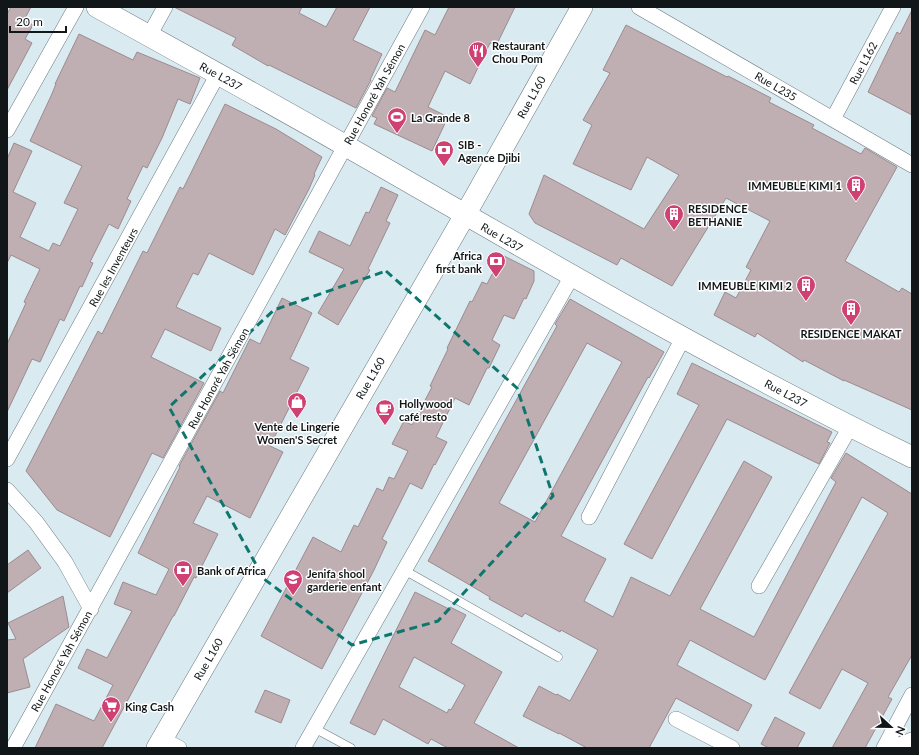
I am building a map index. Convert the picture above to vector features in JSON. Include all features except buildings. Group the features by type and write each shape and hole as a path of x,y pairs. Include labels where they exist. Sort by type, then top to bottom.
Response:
{"street":[{"path":"7,130 76,7"},
{"name":"Rue L237","path":"97,7 346,146 683,338 850,427 912,457"},
{"path":"149,36 165,7"},
{"name":"Rue Honoré Yah Sémon","path":"13,748 422,7"},
{"name":"Rue L160","path":"166,745 582,7"},
{"name":"Rue L235","path":"639,7 912,165"},
{"name":"Rue L162","path":"833,119 893,7"},
{"name":"Rue les Inventeurs","path":"7,459 218,74"},
{"path":"303,748 572,276"},
{"path":"590,517 683,338"},
{"path":"759,586 850,427"},
{"path":"7,490 36,522 65,562 91,609"},
{"path":"884,748 911,702"},
{"path":"676,719 732,748"},
{"path":"892,748 912,740"}],"lane":[{"path":"404,570 558,657"},
{"path":"314,728 351,748"}],"highlighted area":[{"path":"386,271 517,388 553,496 438,621 352,645 264,579 169,407 274,310"}],"place":[{"name":"Restaurant Chou Pom","path":"478,68"},
{"name":"La Grande 8","path":"397,134"},
{"name":"SIB - Agence Djibi","path":"444,167"},
{"name":"IMMEUBLE KIMI 1","path":"856,202"},
{"name":"RESIDENCE BETHANIE","path":"674,231"},
{"name":"Africa first bank","path":"496,278"},
{"name":"IMMEUBLE KIMI 2","path":"806,302"},
{"name":"RESIDENCE MAKAT","path":"851,326"},
{"name":"Vente de Lingerie Women'S Secret","path":"297,419"},
{"name":"Hollywood café resto","path":"385,426"},
{"name":"Bank of Africa","path":"183,587"},
{"name":"Jenifa shool garderie enfant","path":"293,596"},
{"name":"King Cash","path":"111,723"}]}
